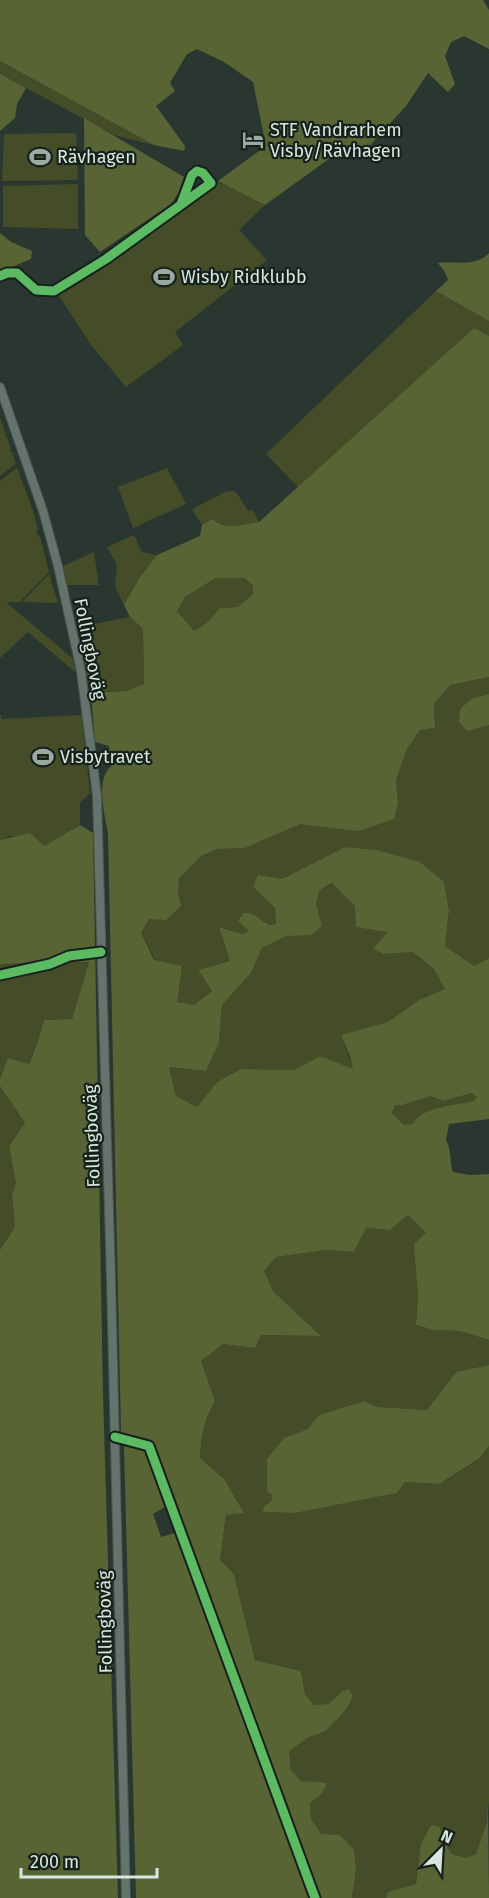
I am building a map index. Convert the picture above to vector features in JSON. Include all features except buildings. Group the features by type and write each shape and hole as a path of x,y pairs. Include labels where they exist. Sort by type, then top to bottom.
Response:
{"main road":[{"name":"Follingboväg","path":"0,387 43,511 58,566 81,671 99,822 126,1898"}],"street":[{"path":"0,276 17,273 36,290 54,291 106,259 211,183 203,173 197,171 192,175 181,204"},
{"path":"0,975 50,964 69,956 101,952"},
{"path":"115,1437 149,1446 315,1898"}],"green space":[{"path":"0,0 483,0 489,10 489,49 464,36 451,42 445,56 455,84 448,92 428,73 406,106 363,153 344,148 265,205 218,181 266,146 253,82 224,62 197,49 187,54 170,83 175,91 156,106 185,146 184,151 154,145 0,61"},
{"path":"0,61 154,145 114,135 0,74"},
{"path":"0,74 26,88 17,104 15,118 0,131"},
{"path":"84,118 184,177 178,194 171,204 100,252 85,235"},
{"name":"Rävhagen","path":"76,133 78,180 2,181 4,134"},
{"name":"Wisby Ridklubb","path":"218,181 265,205 239,230 267,260 175,332 183,345 126,387 91,345 58,294 126,249"},
{"path":"78,184 78,229 3,227 3,186"},
{"path":"0,233 11,242 32,251 31,259 0,272"},
{"path":"489,253 489,321 436,291 448,280 438,263 472,262"},
{"path":"436,291 489,321 489,336 474,328 298,487 266,454"},
{"path":"474,328 489,336 489,677 450,685 434,704 435,728 420,730 407,749 396,780 398,802 394,819 359,831 300,824 245,848 217,849 201,856 179,878 178,893 181,906 166,920 149,919 141,933 154,960 182,966 177,1002 194,1005 212,991 198,970 230,961 219,927 242,934 249,931 238,921 243,913 251,913 269,925 276,924 275,908 253,887 258,875 282,879 345,847 377,850 420,862 444,882 449,911 445,946 474,966 489,958 489,1119 449,1124 446,1140 453,1172 470,1175 489,1174 489,1340 460,1331 434,1330 416,1325 418,1295 414,1244 426,1233 408,1215 390,1230 366,1228 354,1252 327,1250 276,1257 264,1271 273,1291 321,1336 261,1335 255,1348 223,1344 201,1361 215,1401 204,1428 200,1458 224,1479 244,1513 226,1515 220,1560 234,1574 255,1660 301,1671 305,1694 314,1705 328,1704 343,1691 349,1689 353,1696 347,1708 326,1731 307,1738 289,1751 291,1770 301,1781 327,1783 321,1795 310,1803 311,1819 321,1834 340,1835 354,1850 356,1870 352,1898 319,1898 160,1465 145,1440 129,1438 121,1432 108,834 102,789 103,780 111,767 109,746 95,742 91,693 126,691 144,684 143,629 130,617 124,605 140,577 157,555 200,536 202,525 213,519 228,526 259,522","holes":["216,578 244,578 253,585 253,594 238,607 220,608 208,622 194,631 177,611 185,597","332,883 355,906 356,927 388,932 373,948 383,954 413,952 433,968 445,989 419,1000 388,1022 341,1035 353,1069 320,1056 294,1070 241,1069 217,1082 197,1107 176,1096 169,1067 206,1071 219,1042 222,1005 251,973 262,948 286,936 311,935 322,926 316,903 320,890","472,1093 477,1097 474,1101 431,1110 417,1118 413,1124 404,1125 392,1113 395,1105 431,1096 443,1101"]},
{"path":"0,418 11,449 9,451 12,452 16,464 0,476"},
{"path":"17,468 31,510 33,510 38,529 36,531 41,540 49,572 20,602 6,602 72,658 76,673 28,632 0,658 0,481"},
{"path":"167,468 186,504 133,528 118,487"},
{"path":"225,492 237,493 248,511 253,510 259,522 228,526 213,519 202,525 192,509"},
{"path":"134,535 142,552 157,555 140,577 124,605 115,586 117,565 107,547"},
{"path":"94,552 99,585 67,585 63,566"},
{"path":"49,574 58,603 22,602"},
{"path":"216,578 244,578 253,585 253,594 238,607 220,608 208,622 194,631 177,611 185,597"},
{"path":"130,617 143,629 144,684 126,691 91,693 77,627"},
{"path":"489,677 489,694 473,698 467,730 489,725 489,958 474,966 445,946 449,911 444,882 420,863 377,850 345,847 282,879 253,887 275,908 276,924 269,925 251,913 249,931 242,934 219,927 230,961 198,970 212,991 194,1005 177,1003 141,933 149,919 178,893 179,878 201,856 217,849 245,848 300,823 329,827 398,802 396,780 407,749 420,730 435,728 434,704 450,685"},
{"path":"489,694 489,725 467,731 459,722 460,709 473,698"},
{"name":"Visbytravet","path":"0,714 2,719 82,715 90,794 80,802 80,825 44,846 11,836 0,840"},
{"path":"80,825 93,833 103,1395 118,1898 0,1898 0,1250 15,1227 12,1194 16,1183 9,1146 25,1123 0,1086 0,1079 8,1058 29,1064 44,1020 72,1019 89,962 0,964 0,840 30,833 44,846"},
{"path":"333,883 355,906 389,932 373,948 383,954 413,952 433,968 445,989 419,1000 389,1022 341,1035 354,1070 320,1056 294,1070 241,1069 217,1082 197,1107 176,1096 169,1067 206,1071 219,1042 222,1005 251,973 262,948 286,936 322,926 316,903 320,890"},
{"path":"89,962 72,1019 44,1020 28,1065 8,1058 0,1079 0,964"},
{"path":"0,1086 25,1123 9,1146 16,1183 12,1194 15,1227 0,1250"},
{"path":"472,1093 478,1097 474,1101 413,1124 404,1125 392,1113 395,1105 431,1096 443,1101"},
{"path":"408,1215 426,1233 416,1325 434,1330 460,1331 489,1340 489,1365 456,1372 427,1410 378,1407 364,1401 319,1415 308,1429 284,1438 267,1460 267,1490 272,1494 271,1502 264,1512 295,1513 397,1493 405,1482 439,1484 480,1458 489,1446 489,1802 487,1822 476,1854 466,1858 452,1854 445,1844 440,1827 421,1844 416,1884 389,1892 386,1898 352,1898 356,1870 340,1835 321,1835 311,1819 310,1803 321,1795 301,1781 291,1770 289,1750 307,1738 326,1731 353,1696 349,1689 328,1704 314,1705 305,1694 301,1671 255,1660 234,1574 220,1560 226,1515 243,1513 200,1458 204,1428 215,1401 201,1361 223,1344 255,1348 261,1335 321,1336 273,1291 264,1271 276,1257 327,1250 354,1252 366,1228 390,1230"},
{"path":"489,1365 489,1446 480,1458 439,1484 405,1482 397,1493 295,1513 263,1512 264,1506 271,1502 272,1495 267,1491 267,1459 284,1438 308,1429 319,1415 364,1401 378,1407 427,1410 456,1372"},
{"path":"124,1446 143,1447 153,1467 165,1507 153,1514 161,1537 175,1533 310,1898 136,1898"},
{"path":"488,1802 489,1898 386,1898 388,1892 416,1884 421,1844 431,1825 440,1827 445,1844 452,1854 466,1858 476,1854 487,1822"}],"cycle path":[{"path":"0,276 17,273 36,290 54,291 106,259 211,183 203,173 197,171 192,175 181,204"},
{"path":"0,975 50,964 69,956 101,952"},
{"path":"115,1437 149,1446 315,1898"}],"place":[{"name":"STF Vandrarhem Visby/Rävhagen","path":"253,140"},
{"name":"Rävhagen","path":"40,157"},
{"name":"Wisby Ridklubb","path":"164,277"},
{"name":"Visbytravet","path":"43,757"}]}
